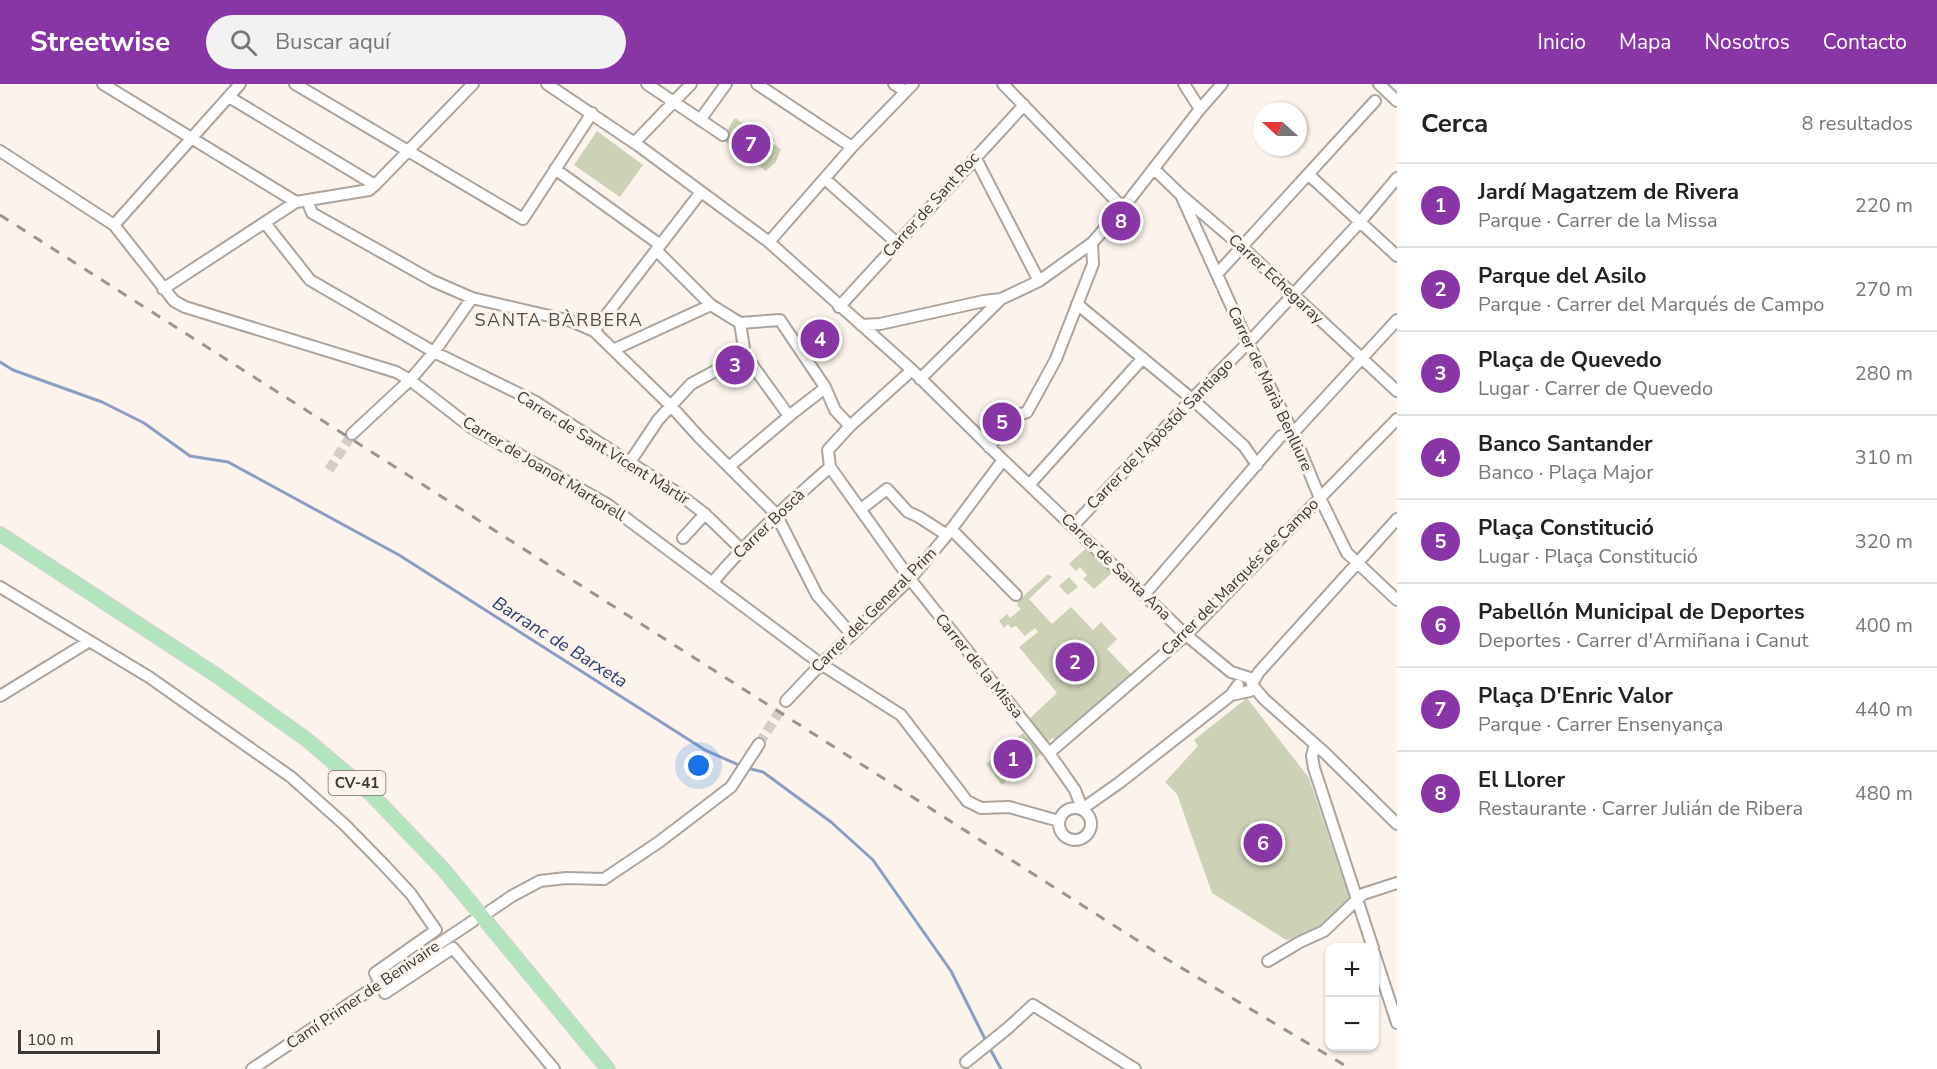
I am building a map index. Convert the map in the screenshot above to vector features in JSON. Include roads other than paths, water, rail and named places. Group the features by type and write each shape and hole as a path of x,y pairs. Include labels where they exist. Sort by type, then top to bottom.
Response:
{"main road":[{"name":"CV-41","path":"0,534 216,675 306,739 372,795 443,869 608,1069"}],"street":[{"path":"103,84 296,202"},
{"path":"114,225 240,84"},
{"path":"295,84 523,219 592,113"},
{"path":"163,289 296,202 369,190 473,84"},
{"name":"Carrer de Santa Ana","path":"547,84 592,113 769,242 912,370 989,447 1186,635 1315,744 1397,824"},
{"path":"648,84 723,135"},
{"path":"634,143 690,84"},
{"path":"700,120 726,84"},
{"path":"758,84 852,147"},
{"path":"769,242 852,147 909,88 894,84"},
{"path":"1004,84 1123,208"},
{"path":"1184,84 1200,109"},
{"path":"859,323 880,324 1001,299 1039,281 1092,243 1123,208 1222,84"},
{"path":"1379,84 1397,101"},
{"path":"229,97 375,185"},
{"path":"1217,274 1375,101"},
{"name":"Carrer de Sant Roc","path":"839,307 1024,105"},
{"name":"Carrer de Joanot Martorell","path":"0,151 114,225 174,302 396,372 410,380 472,428 607,504 820,664 901,715 967,801 981,808 1009,807 1059,821"},
{"path":"975,157 1039,281"},
{"path":"555,169 657,247 711,305 740,323 780,320 825,388 835,410 850,426"},
{"name":"Carrer Echegaray","path":"1154,169 1397,391"},
{"path":"1309,175 1397,256"},
{"name":"Carrer de l'Apòstol Santiago","path":"1073,526 1293,295 1397,178"},
{"path":"825,179 897,243"},
{"path":"594,331 700,192"},
{"name":"Carrer de Marià Benlliure","path":"1181,195 1347,553 1397,600"},
{"path":"308,200 312,213 433,281 472,298 571,321 594,331 776,514 817,595 852,635"},
{"name":"Carrer de Sant Vicent Màrtir","path":"265,223 310,280 434,352 534,401 679,494 705,514 741,549"},
{"path":"989,447 1016,416 1027,412 1056,359 1093,264 1092,243"},
{"path":"352,434 410,380 434,352 472,298"},
{"path":"920,379 1001,299"},
{"path":"1077,304 1192,399 1244,446 1257,465"},
{"path":"615,350 711,305"},
{"path":"1144,595 1281,436 1293,433 1397,320"},
{"path":"740,323 745,355 789,416"},
{"path":"880,324 877,328 877,336 882,343"},
{"path":"630,462 658,420 698,379 745,355"},
{"path":"1029,485 1143,358"},
{"path":"830,467 828,450 850,426 912,370"},
{"path":"730,466 825,388"},
{"name":"Carrer del Marqués de Campo","path":"1049,753 1186,635 1397,418"},
{"name":"Carrer del General Prim","path":"786,701 820,664 910,579 1003,460"},
{"name":"Carrer Boscà","path":"712,583 741,549 776,514 830,467"},
{"name":"Carrer de la Missa","path":"830,467 910,579 1049,753 1076,790 1081,809"},
{"path":"861,508 887,489 908,512 949,532 1016,595"},
{"name":"Carrer de Sant Vicent Màrtir","path":"683,538 705,514"},
{"path":"1081,809 1119,783 1259,672 1397,519"},
{"path":"0,587 149,677 291,777 345,825 411,894 436,930 375,973 385,993 453,948 554,1069"},
{"path":"0,696 88,642"},
{"path":"490,911 540,881 566,878 604,879 659,842 731,787 759,744"},
{"path":"1315,744 1312,756 1314,768 1371,943"},
{"path":"1091,820 1086,812 1074,808 1065,812 1059,821 1059,826 1067,839 1077,841 1087,836 1091,820 1106,797 1119,783"},
{"path":"1268,961 1324,930 1363,894 1397,883"},
{"name":"Camí Primer de Benivaire","path":"252,1069 473,921"},
{"path":"1379,968 1397,1023"},
{"path":"966,1062 1032,1005 1135,1069"}],"waterway":[{"name":"Barranc de Barxeta","path":"0,362 13,370 102,402 144,423 190,456 228,462 399,555 705,750 741,766"},
{"name":"Barranc de Barxeta","path":"747,768 763,772 831,822 873,860 951,971 986,1041"},
{"name":"Barranc de Barxeta","path":"989,1047 1001,1069"}],"tunnel":[{"path":"329,470 352,434"},
{"path":"759,744 786,701"}],"railway":[{"path":"0,215 1165,958 1351,1069"}],"place":[{"name":"Plaça D'Enric Valor","path":"751,144"},
{"name":"El Llorer","path":"1121,221"},
{"name":"Banco Santander","path":"820,339"},
{"name":"Plaça de Quevedo","path":"735,365"},
{"name":"Plaça Constitució","path":"1002,422"},
{"name":"Parque del Asilo","path":"1075,662"},
{"name":"Jardí Magatzem de Rivera","path":"1013,759"},
{"name":"Pabellón Municipal de Deportes","path":"1263,843"}],"district":[{"name":"SANTA BÀRBERA","path":"559,320"}]}
